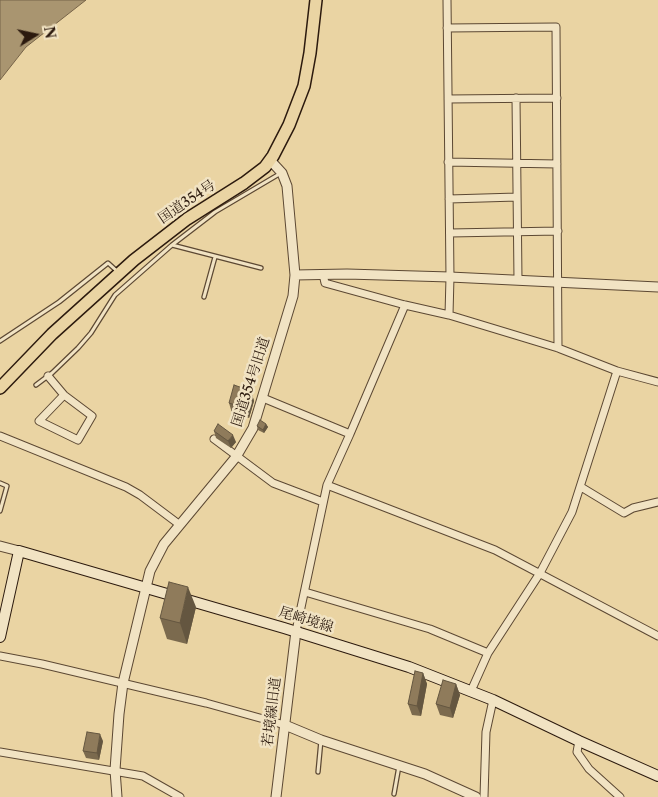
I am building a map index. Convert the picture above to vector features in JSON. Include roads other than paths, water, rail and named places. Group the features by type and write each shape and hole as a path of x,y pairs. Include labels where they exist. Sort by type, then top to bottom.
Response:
{"highway":[{"name":"国道354号","path":"0,388 52,334 119,273 166,234 253,177 270,160 289,125 304,86 316,0"}],"main road":[{"name":"尾崎境線","path":"19,551 409,667 493,700 658,776"},
{"path":"0,637 19,551"}],"street":[{"path":"447,0 450,233 449,315"},
{"path":"447,28 556,27 558,348"},
{"path":"516,98 518,280"},
{"path":"448,99 557,98"},
{"name":"国道354号旧道","path":"117,797 115,770 116,737 123,683 150,571 158,554 236,457 253,428 293,296 295,275 286,181 282,173 270,160"},
{"path":"448,162 557,164"},
{"path":"449,199 517,197"},
{"path":"450,233 558,232"},
{"path":"295,275 323,274 518,280 658,287"},
{"path":"323,274 325,284 449,315 558,348 617,371 658,382"},
{"path":"296,632 327,485 405,305"},
{"path":"471,691 488,653 540,573 572,512 617,371"},
{"path":"48,376 64,395 92,416 78,440 39,421 64,395"},
{"path":"263,398 350,434"},
{"path":"0,436 126,486 180,525"},
{"path":"214,439 273,483 323,502"},
{"path":"327,485 495,550 658,636"},
{"path":"581,487 624,513 633,508 658,502"},
{"path":"0,546 19,551"},
{"path":"305,592 430,629 488,653"},
{"name":"若境線旧道","path":"276,797 296,632"},
{"path":"0,656 123,683 285,724 321,740 432,777 476,797"},
{"path":"484,797 486,732 493,700"},
{"path":"579,741 577,752 589,769 620,797"},
{"path":"0,752 143,776 180,797"}],"lane":[{"path":"36,385 78,348 115,296 172,245 215,212 282,173"},
{"path":"172,245 261,268"},
{"path":"204,297 215,257"},
{"path":"0,341 60,302 108,263 119,273"},
{"path":"0,483 8,486 0,511"},
{"path":"318,772 321,740"},
{"path":"394,794 400,765"}]}
